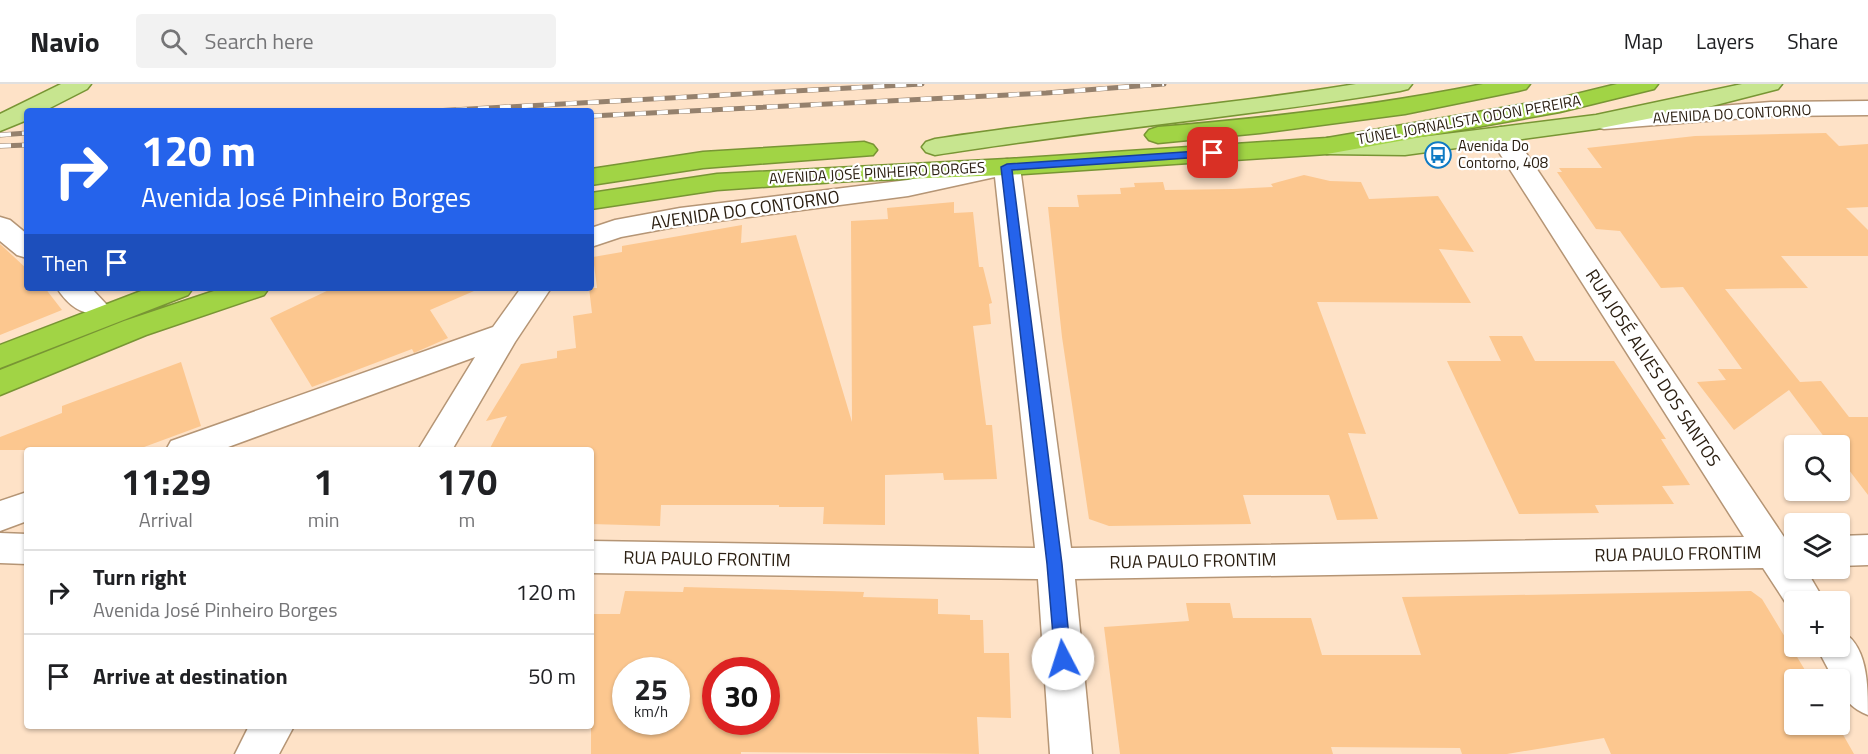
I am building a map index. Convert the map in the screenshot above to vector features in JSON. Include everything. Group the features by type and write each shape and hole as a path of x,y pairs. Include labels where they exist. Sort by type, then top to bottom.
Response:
{"highway":[{"name":"TÚNEL JORNALISTA ODON PEREIRA","path":"935,147 1078,141 1260,126 1406,107 1518,84"},
{"name":"TÚNEL JORNALISTA ODON PEREIRA","path":"1328,146 1560,105 1646,84"},
{"name":"AVENIDA JOSÉ PINHEIRO BORGES","path":"594,201 717,182 851,173 1007,167 1328,146"},
{"name":"AVENIDA JOSÉ PINHEIRO BORGES","path":"594,177 739,157 935,147"},
{"path":"0,357 170,291"},
{"path":"0,383 135,328 245,291"}],"main road":[{"path":"32,108 79,84"},
{"name":"AVENIDA JOSÉ PINHEIRO BORGES","path":"935,147 1010,135 1284,103 1400,84"},
{"name":"AVENIDA JOSÉ PINHEIRO BORGES","path":"1328,146 1405,147 1596,122 1708,100 1770,84"},
{"path":"0,124 24,112"}],"street":[{"name":"AVENIDA DO CONTORNO","path":"1596,122 1771,110 1868,108"},
{"name":"RUA JOSÉ ALVES DOS SANTOS","path":"1501,135 1784,552"},
{"name":"AVENIDA DO CONTORNO","path":"594,237 615,229 680,217 908,188 1007,167"},
{"path":"1007,167 1055,564 1071,754"},
{"path":"0,226 24,246"},
{"path":"437,447 504,334 534,291"},
{"path":"191,447 504,334"},
{"path":"0,516 24,507"},
{"path":"0,548 24,549"},
{"path":"1850,551 1868,550"},
{"name":"RUA PAULO FRONTIM","path":"594,557 1055,564 1784,552"},
{"path":"1842,657 1868,696"},
{"path":"256,754 271,729"}],"building":[{"path":"1826,133 1839,146 1868,144 1868,207 1846,208 1868,230 1868,256 1781,256 1808,288 1725,289 1800,382 1821,381 1849,417 1868,417 1868,495 1850,471 1850,435 1823,435 1789,390 1734,430 1697,382 1726,380 1718,369 1742,369 1683,287 1661,288 1620,231 1596,229 1557,172 1562,172 1559,168 1602,168 1587,148 1695,136"},
{"path":"1304,175 1330,181 1361,182 1369,199 1438,196 1474,252 1439,249 1471,303 1317,302 1366,434 1348,433 1378,519 1337,520 1329,495 1243,495 1251,524 1109,526 1089,519 1062,337 1048,207 1079,207 1077,195 1121,194 1120,188 1135,187 1134,183 1163,182 1165,190 1233,189 1273,187 1271,184"},
{"path":"954,202 954,213 973,212 979,267 983,267 992,303 989,304 991,324 973,326 986,425 992,425 997,479 944,480 943,473 885,475 885,525 823,524 824,507 779,507 779,505 661,505 660,526 594,524 594,447 491,447 507,416 486,421 521,364 557,358 557,351 576,348 573,316 592,313 589,291 597,288 594,257 622,252 622,246 742,225 741,243 796,235 852,422 851,221 888,219 887,208"},
{"path":"0,244 24,266 24,291 47,291 62,310 0,335"},
{"path":"327,291 474,291 430,310 448,338 414,353 412,349 312,387 270,318"},
{"path":"1489,336 1522,336 1535,361 1614,361 1666,439 1661,439 1690,485 1662,486 1674,504 1595,505 1599,513 1519,514 1447,361 1501,361"},
{"path":"181,362 201,426 144,447 24,447 24,450 0,450 0,437 62,413 62,406"},
{"path":"684,587 864,592 863,597 938,599 938,614 970,615 970,620 983,620 984,653 1009,653 1011,718 977,717 979,754 741,752 741,754 591,754 591,729 594,729 594,614 620,614 625,591 683,592"},
{"path":"1751,591 1762,599 1784,635 1784,657 1797,657 1804,669 1784,669 1784,735 1843,735 1854,754 1611,754 1604,738 1507,754 1462,754 1460,748 1331,747 1333,754 1120,754 1104,627 1189,621 1186,603 1230,603 1233,618 1311,618 1322,655 1421,655 1402,597"}],"railway":[{"path":"488,108 922,84"},
{"path":"594,116 1046,93 1164,84"},
{"path":"0,135 24,133"},
{"path":"0,146 24,145"}],"place":[{"name":"Avenida Do Contorno, 408","path":"1438,155"}],"route":[{"path":"1063,659 1055,564 1007,167 1213,153"}]}
